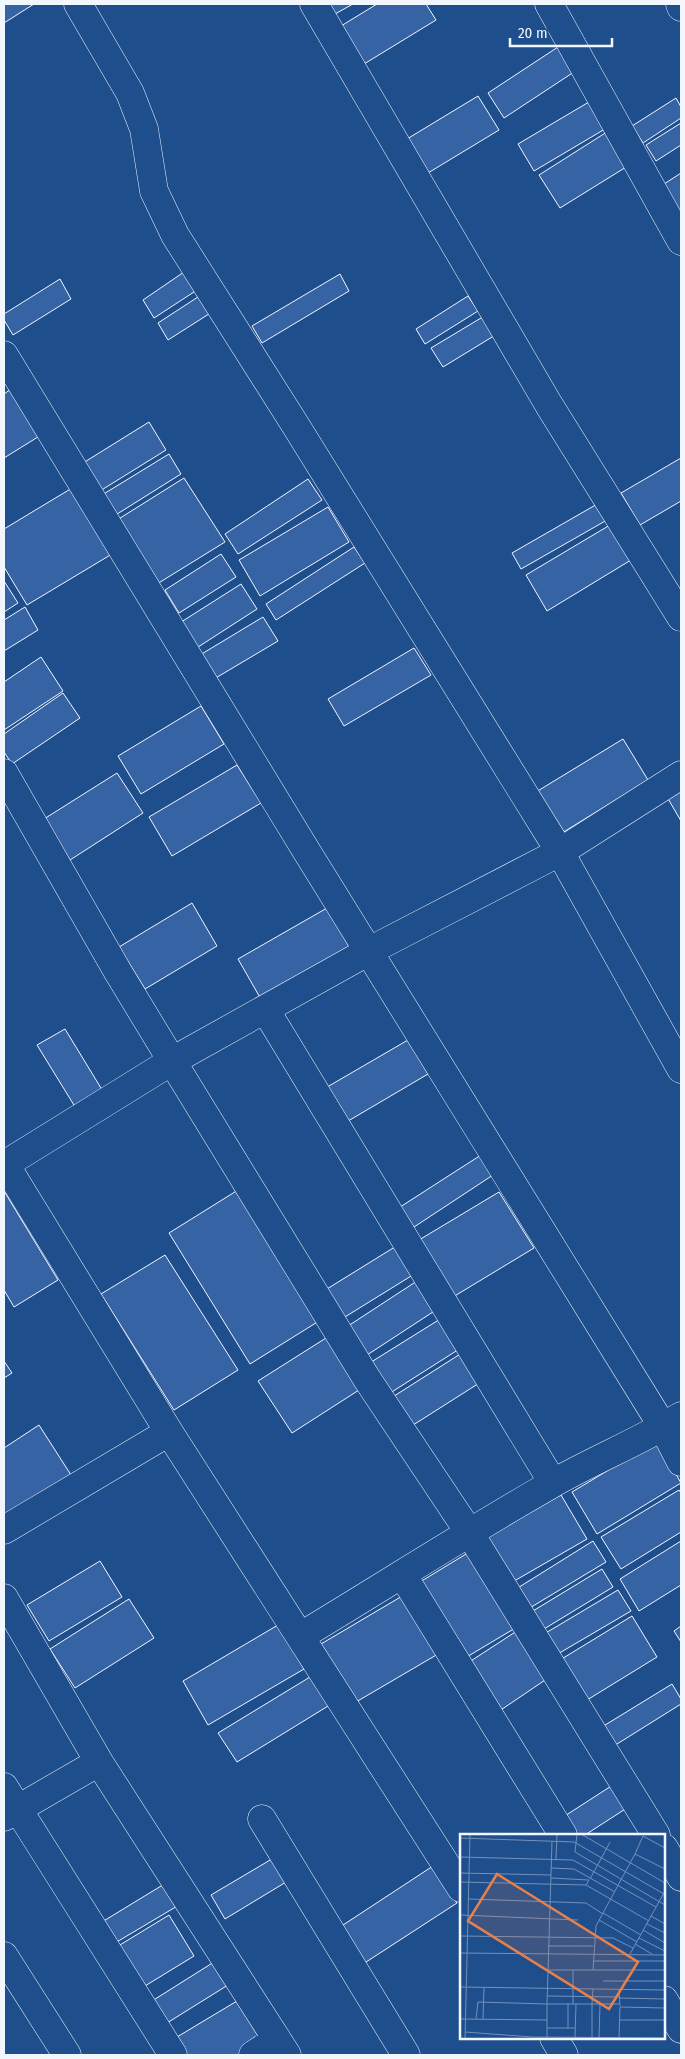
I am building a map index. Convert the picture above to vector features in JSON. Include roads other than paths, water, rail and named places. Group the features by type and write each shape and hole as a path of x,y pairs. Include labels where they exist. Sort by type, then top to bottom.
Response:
{"street":[{"path":"78,4 130,93 144,129 154,191 175,235 328,477 560,852 681,1069"},
{"path":"314,4 549,406 681,617"},
{"path":"550,4 681,241"},
{"path":"4,355 369,951 672,1421 681,1462"},
{"path":"4,773 118,972 367,1379 469,1532 655,1834"},
{"path":"460,1886 169,1432 4,1164 172,1060 369,951 560,852 681,775"},
{"path":"265,1009 553,1483"},
{"path":"300,1636 469,1532 553,1483 672,1421"},
{"path":"4,1530 169,1432"},
{"path":"402,1574 562,1834"},
{"path":"4,1598 99,1762 282,2047 253,2055"},
{"path":"99,1762 8,1805 173,2055"},
{"path":"262,1819 406,2055"},
{"path":"665,1850 681,1877"},
{"path":"4,1956 67,2055"},
{"path":"665,2002 681,2029"},
{"path":"555,2039 564,2055"}]}
